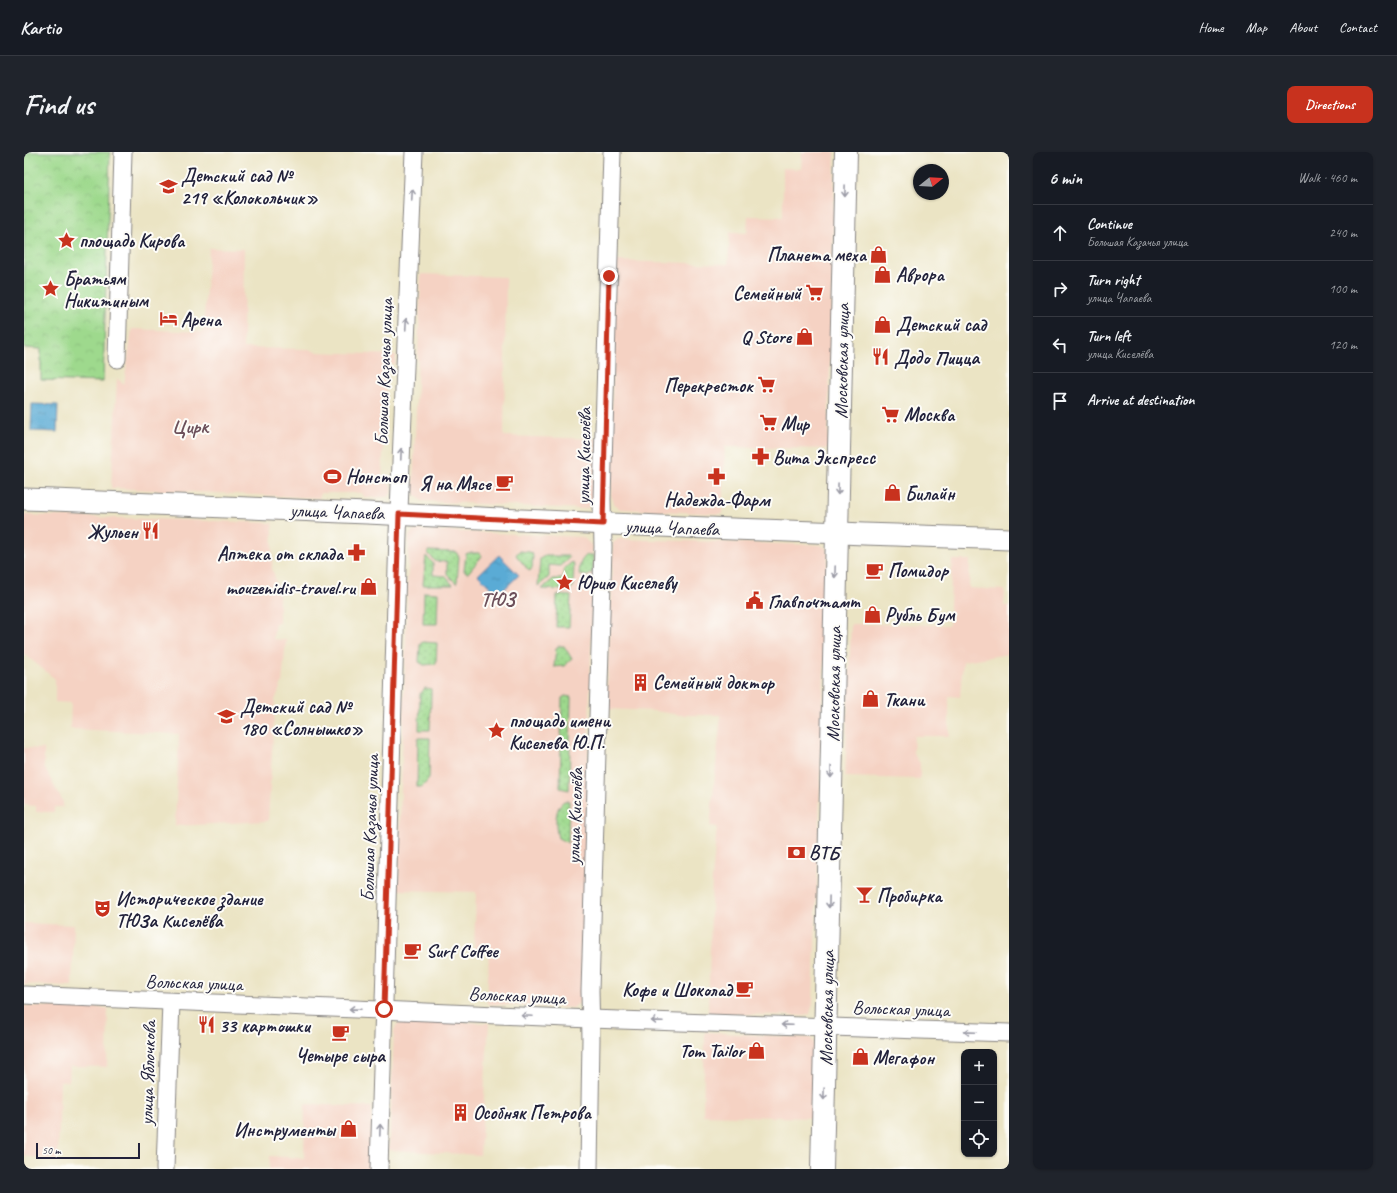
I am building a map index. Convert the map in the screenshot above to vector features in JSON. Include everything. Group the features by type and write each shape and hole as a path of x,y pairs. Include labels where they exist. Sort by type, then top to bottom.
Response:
{"main road":[{"name":"Московская улица","path":"822,1169 846,152"}],"street":[{"path":"117,359 123,152"},
{"name":"Большая Казачья улица","path":"379,1169 399,514 414,152"},
{"name":"улица Киселёва","path":"589,1169 590,991 612,152"},
{"name":"улица Чапаева","path":"24,499 603,524 1009,539"},
{"name":"Вольская улица","path":"24,995 171,1002 384,1009 590,1019 1009,1033"},
{"name":"улица Яблочкова","path":"165,1169 171,1002"}],"shaded area":[{"path":"802,152 835,152 828,449 725,447 722,514 620,509 613,503 611,495 614,261 728,264 730,232 747,233 748,216 783,217 783,168 801,169"},
{"path":"209,248 244,249 243,348 309,349 316,352 396,355 395,364 387,364 382,479 392,486 392,492 388,497 365,498 362,493 321,493 319,498 111,488 117,378 124,385 132,329 203,332"},
{"path":"421,274 506,277 504,436 597,439 595,496 592,506 583,509 422,501 416,495 413,489"},
{"path":"24,515 273,523 272,569 279,597 279,623 275,623 273,639 286,640 282,683 275,700 268,821 175,826 179,734 70,729 71,703 55,702 55,679 24,654"},
{"name":"площадь имени Киселева Ю.П.","path":"419,530 583,537 592,546 593,572 582,995 579,1003 573,1008 487,1004 489,953 474,949 476,892 398,890 409,536 413,531"},
{"path":"618,539 820,545 826,548 828,554 813,1004 810,1014 804,1016 708,1013 712,879 717,827 710,826 721,715 680,715 655,711 606,709 613,543"},
{"path":"952,560 970,560 969,588 1005,590 1004,606 1009,606 1009,654 963,661 960,697 949,696 949,736 914,736 913,753 920,763 920,779 845,777 851,624 949,625"},
{"path":"24,748 44,749 44,767 63,802 63,807 54,807 54,812 36,812 36,806 24,805"},
{"path":"24,923 74,925 72,986 24,984"},
{"path":"24,1006 108,1008 107,1067 70,1066 69,1081 60,1082 58,1158 55,1160 24,1156"},
{"path":"406,1020 489,1023 480,1155 389,1150 394,1031 397,1024"},
{"path":"705,1032 811,1038 814,1044 812,1118 703,1115"},
{"path":"305,1104 372,1107 370,1169 269,1169 270,1156 304,1158"}],"green space":[{"name":"площадь Кирова","path":"24,152 110,152 103,382 41,380 41,349 24,348"},
{"path":"428,551 456,552 459,557 456,583 447,574 447,562 435,561"},
{"path":"519,551 530,552 533,555 532,569 529,571 516,555"},
{"path":"480,553 482,556 468,573 464,571 466,554"},
{"path":"587,555 593,555 593,572 588,576 579,575 581,562"},
{"path":"426,556 433,563 433,575 445,576 453,585 423,585"},
{"path":"544,556 568,556 569,558 560,566 549,565 549,577 538,586 540,559"},
{"path":"572,562 574,565 573,587 570,590 542,589 553,579 563,579 564,569"},
{"path":"424,592 438,593 437,624 423,624"},
{"path":"557,595 571,596 569,627 556,627"},
{"path":"422,642 437,643 436,664 424,665 419,662 420,645"},
{"path":"559,646 564,646 572,659 564,666 554,667 556,648"},
{"path":"425,688 431,689 430,730 419,730 420,694"},
{"path":"565,696 571,697 569,790 560,788 562,698"},
{"path":"418,738 430,738 429,779 422,787 417,787"},
{"path":"564,801 569,801 568,843 558,838 556,829 558,808"}],"water":[{"path":"32,404 58,405 57,432 31,431"},
{"path":"499,555 519,575 498,595 478,575"}],"place":[{"name":"Детский сад № 219 «Колокольчик»","path":"168,186"},
{"name":"площадь Кирова","path":"66,240"},
{"name":"Планета меха","path":"879,254"},
{"name":"Аврора","path":"883,274"},
{"name":"Братьям Никитиным","path":"51,289"},
{"name":"Семейный","path":"814,293"},
{"name":"Арена","path":"168,319"},
{"name":"Детский сад","path":"883,324"},
{"name":"Q Store","path":"804,336"},
{"name":"Додо Пицца","path":"881,357"},
{"name":"Перекресток","path":"766,385"},
{"name":"Москва","path":"891,414"},
{"name":"Мир","path":"768,423"},
{"name":"Вита Экспресс","path":"760,457"},
{"name":"Нонстоп","path":"333,476"},
{"name":"Надежда-Фарм","path":"717,476"},
{"name":"Я на Мясе","path":"504,483"},
{"name":"Билайн","path":"892,493"},
{"name":"Жульен","path":"151,531"},
{"name":"Аптека от склада","path":"356,553"},
{"name":"Помидор","path":"875,570"},
{"name":"Юрию Киселеву","path":"564,582"},
{"name":"mouzenidis-travel.ru","path":"368,587"},
{"name":"Главпочтамт","path":"755,601"},
{"name":"Рубль Бум","path":"872,614"},
{"name":"Семейный доктор","path":"640,682"},
{"name":"Ткани","path":"871,699"},
{"name":"Детский сад № 180 «Солнышко»","path":"227,717"},
{"name":"площадь имени Киселева Ю.П.","path":"496,731"},
{"name":"ВТБ","path":"796,852"},
{"name":"Пробирка","path":"864,895"},
{"name":"Историческое здание ТЮЗа Киселёва","path":"103,909"},
{"name":"Surf Coffee","path":"413,950"},
{"name":"Кофе и Шоколад","path":"745,989"},
{"name":"33 картошки","path":"206,1025"},
{"name":"Четыре сыра","path":"340,1032"},
{"name":"Tom Tailor","path":"757,1050"},
{"name":"Мегафон","path":"860,1057"},
{"name":"Особняк Петрова","path":"460,1112"},
{"name":"Инструменты","path":"348,1129"}],"district":[{"name":"Цирк","path":"190,426"},
{"name":"ТЮЗ","path":"498,599"}],"route":[{"path":"384,1009 399,514 603,524 602,499 609,276"}]}
